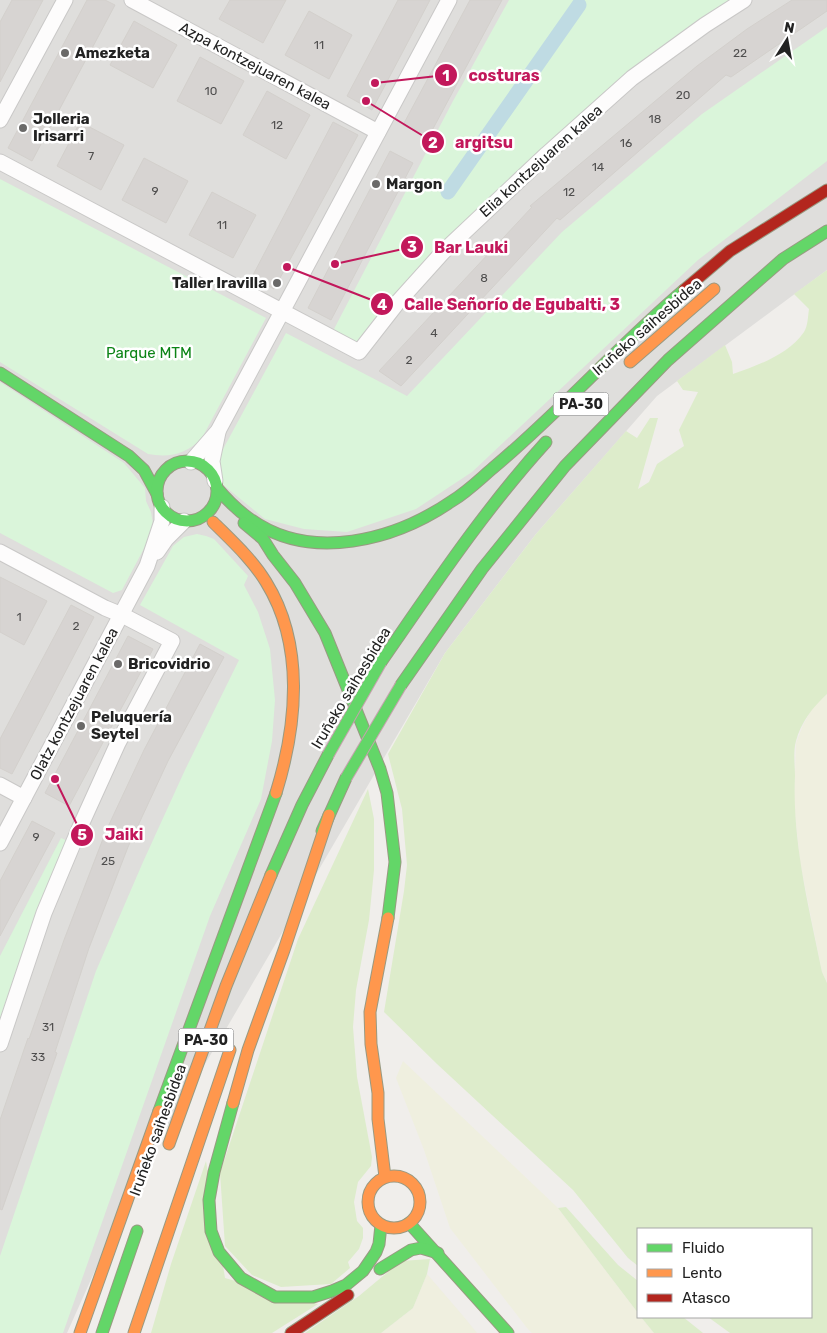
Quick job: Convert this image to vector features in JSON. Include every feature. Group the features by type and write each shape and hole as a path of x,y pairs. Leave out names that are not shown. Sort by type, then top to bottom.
{"main road":[{"path":"774,237 827,191"},
{"path":"216,490 251,520 272,531 296,539 330,543 362,540 395,531 427,516 453,501 517,448 653,316 730,252 827,191"},
{"name":"PA-30","path":"283,915 346,778 400,685 482,570 565,466 668,360 783,259 827,231"},
{"name":"Iruñeko saihesbidea","path":"624,367 722,282"},
{"path":"0,373 129,456 144,470 159,501 171,517 184,521 208,520 236,531 273,556"},
{"name":"Iruñeko saihesbidea","path":"165,1154 231,971 311,784 382,662 468,535 523,467 554,433"},
{"path":"129,456 167,469"},
{"path":"159,501 159,480 167,469 178,463 191,462 201,465 210,472 216,490 263,539 273,556 295,583 324,633 362,725 387,793 395,862 391,903 370,1012 371,1044 378,1092 393,1147"},
{"path":"208,520 216,490"},
{"path":"80,1333 198,1003 274,805 284,764 294,704 291,648 284,621 254,564 208,520"},
{"path":"252,861 311,784"},
{"path":"329,815 248,1050 223,1136 209,1200 211,1231 219,1252 241,1278 275,1297 313,1297 346,1285 363,1272 376,1252 381,1225"},
{"name":"PA-30","path":"134,1333 236,1035"},
{"path":"378,1092 378,1119 385,1177"},
{"path":"402,1229 421,1215 420,1200 418,1191 398,1172 378,1181 371,1190 368,1202 370,1214 381,1225 402,1229 438,1253 508,1333"},
{"name":"Iruñeko saihesbidea","path":"102,1333 142,1218"},
{"path":"433,1233 470,1289"},
{"path":"291,1333 350,1294 380,1269 411,1250 421,1248 438,1253"},
{"path":"380,1269 388,1252"}],"street":[{"path":"0,120 65,0"},
{"name":"Azpa kontzejuaren kalea","path":"132,0 378,132"},
{"path":"191,462 218,430 449,0"},
{"name":"Elia kontzejuaren kalea","path":"0,162 359,352 398,302 443,252 547,154 632,78 705,25 744,0"},
{"path":"216,490 212,460 218,430"},
{"name":"Olatz kontzejuaren kalea","path":"0,843 147,566 162,521 159,501"},
{"name":"Olatz kontzejuaren kalea","path":"147,566 166,539 184,521"},
{"path":"0,552 172,641 118,742 80,827 44,913 0,1044"},
{"path":"0,785 24,798"}],"shaded area":[{"path":"0,0 827,0 827,270 657,396 536,534 445,653 226,1029 136,1179 67,1333 0,1333"}],"green space":[{"path":"509,0 734,0 662,48 567,126 482,205 358,342 351,341 333,331 453,101"},
{"path":"827,27 827,161 698,260 472,472 416,509 347,532 304,529 265,519 222,484 215,464 286,333 407,396 562,232 702,114"},
{"name":"Parque MTM","path":"0,179 266,318 202,438 190,448 171,455 148,454 0,362"},
{"path":"827,270 827,694 804,721 798,734 794,754 796,825 799,850 822,972 827,983 827,1333 730,1333 709,1318 812,1318 812,1228 637,1228 637,1265 628,1258 573,1190 437,1064 384,1012 407,865 402,809 388,754 445,653 536,534 626,431 637,438 650,418 658,418 638,489 649,482 657,464 684,446 679,430 698,392 683,390 677,381 725,345 732,362 733,374 772,358 790,347 805,330 809,309 794,294"},
{"path":"0,382 124,463 145,488 146,501 151,512 153,524 149,539 122,590 113,593 0,533"},
{"path":"197,534 214,539 248,576 244,585 258,612 270,649 275,700 272,741 261,799 210,916 63,1333 0,1333 0,1256 96,971 185,770 239,660 140,605 173,546 184,537"},
{"path":"827,694 827,983 822,972 800,862 794,804 796,743 813,707"},
{"path":"368,789 374,819 374,870 369,920 356,990 353,1027 357,1077 372,1157 371,1166 358,1182 354,1202 357,1221 363,1228 363,1238 359,1249 348,1262 350,1268 331,1284 281,1287 252,1275 225,1246 220,1173 298,939"},
{"path":"61,838 68,841 0,1024 0,956"},
{"path":"403,1061 558,1208 637,1312 637,1318 642,1318 654,1333 532,1333 450,1228 424,1150 396,1078"},
{"path":"206,1161 225,1278 318,1304 272,1333 151,1333 171,1264"},
{"path":"566,1207 618,1265 637,1280 637,1312 558,1208"},
{"path":"430,1259 427,1274 413,1308 381,1333 305,1333 359,1296 401,1261"},
{"path":"427,1274 477,1333 381,1333 413,1308"},
{"path":"642,1318 684,1318 703,1333 654,1333"}],"building":[{"path":"12,0 43,0 0,82 0,22"},
{"path":"87,0 105,0 115,5 32,161 8,148"},
{"path":"230,0 286,0 263,43 219,19"},
{"path":"398,0 430,0 372,110 347,96"},
{"path":"470,0 502,0 428,138 403,125"},
{"path":"792,0 827,0 827,11 731,77 726,75 560,220 557,218 401,386 379,371 532,207 530,206 697,66 747,29"},
{"path":"309,11 352,35 329,79 285,55"},
{"path":"134,21 177,45 153,88 110,65"},
{"path":"200,57 244,81 221,124 177,101"},
{"path":"267,91 310,115 286,159 243,135"},
{"path":"80,122 124,145 101,190 57,166"},
{"path":"333,122 358,135 274,289 252,277"},
{"path":"390,151 413,163 331,320 308,308"},
{"path":"144,158 188,181 166,223 122,200"},
{"path":"212,192 256,215 233,258 189,235"},
{"path":"0,577 47,601 24,645 0,632"},
{"path":"71,605 94,617 12,774 0,768 0,739"},
{"path":"128,636 153,649 69,806 45,793"},
{"path":"200,644 224,657 168,761 128,847 89,948 55,1052 57,1053 2,1210 0,1209 0,1120 28,1038 106,831 144,750"},
{"path":"32,821 55,833 0,936 0,881"}],"waterway":[{"path":"448,192 579,5"}],"traffic: fast":[{"path":"401,685 482,569 565,466 668,360 783,259 827,231"},
{"path":"217,488 232,505 250,519 274,532 299,540 326,543 352,541 379,535 405,526 429,515 458,497 518,447 684,290"},
{"path":"0,373 129,456 144,470 157,494"},
{"path":"381,662 480,522 546,442"},
{"path":"187,461 204,466 212,474 217,491 212,508 204,516 187,521 170,516 162,508 157,491 162,474 170,466 187,461"},
{"path":"244,523 263,539 295,583 325,633 380,769 387,793 395,862 388,918"},
{"path":"328,755 381,662"},
{"path":"346,778 401,685"},
{"path":"271,875 302,805 328,755"},
{"path":"322,831 346,778"},
{"path":"159,1111 276,793"},
{"path":"233,1103 214,1172 209,1200 211,1231 219,1252 241,1278 275,1297 313,1297 332,1291 346,1285 363,1271 376,1252 381,1225"},
{"path":"409,1223 508,1333"},
{"path":"102,1333 137,1231"},
{"path":"380,1269 411,1250 421,1248 438,1253"}],"traffic: slow":[{"path":"630,362 714,289"},
{"path":"213,522 241,550 266,582 278,606 287,632 294,686 289,740 276,793"},
{"path":"233,1103 248,1050 329,815"},
{"path":"169,1144 226,986 271,875"},
{"path":"385,1177 378,1119 378,1093 371,1044 370,1012 388,918"},
{"path":"134,1333 230,1050"},
{"path":"80,1333 159,1111"},
{"path":"394,1176 408,1180 416,1188 420,1202 416,1216 408,1224 394,1228 380,1224 372,1216 368,1202 372,1188 380,1180 394,1176"}],"traffic: jam":[{"path":"684,290 730,251 827,190"},
{"path":"291,1333 348,1295"}],"place":[{"name":"Amezketa","path":"65,53"},
{"name":"costuras","path":"375,83"},
{"name":"argitsu","path":"366,101"},
{"name":"Jolleria Irisarri","path":"23,128"},
{"name":"Margon","path":"376,184"},
{"name":"Bar Lauki","path":"335,264"},
{"name":"Calle Señorío de Egubalti, 3","path":"287,267"},
{"name":"Taller Iravilla","path":"277,283"},
{"name":"Bricovidrio","path":"118,664"},
{"name":"Peluquería Seytel","path":"81,726"},
{"name":"Jaiki","path":"55,779"}]}
